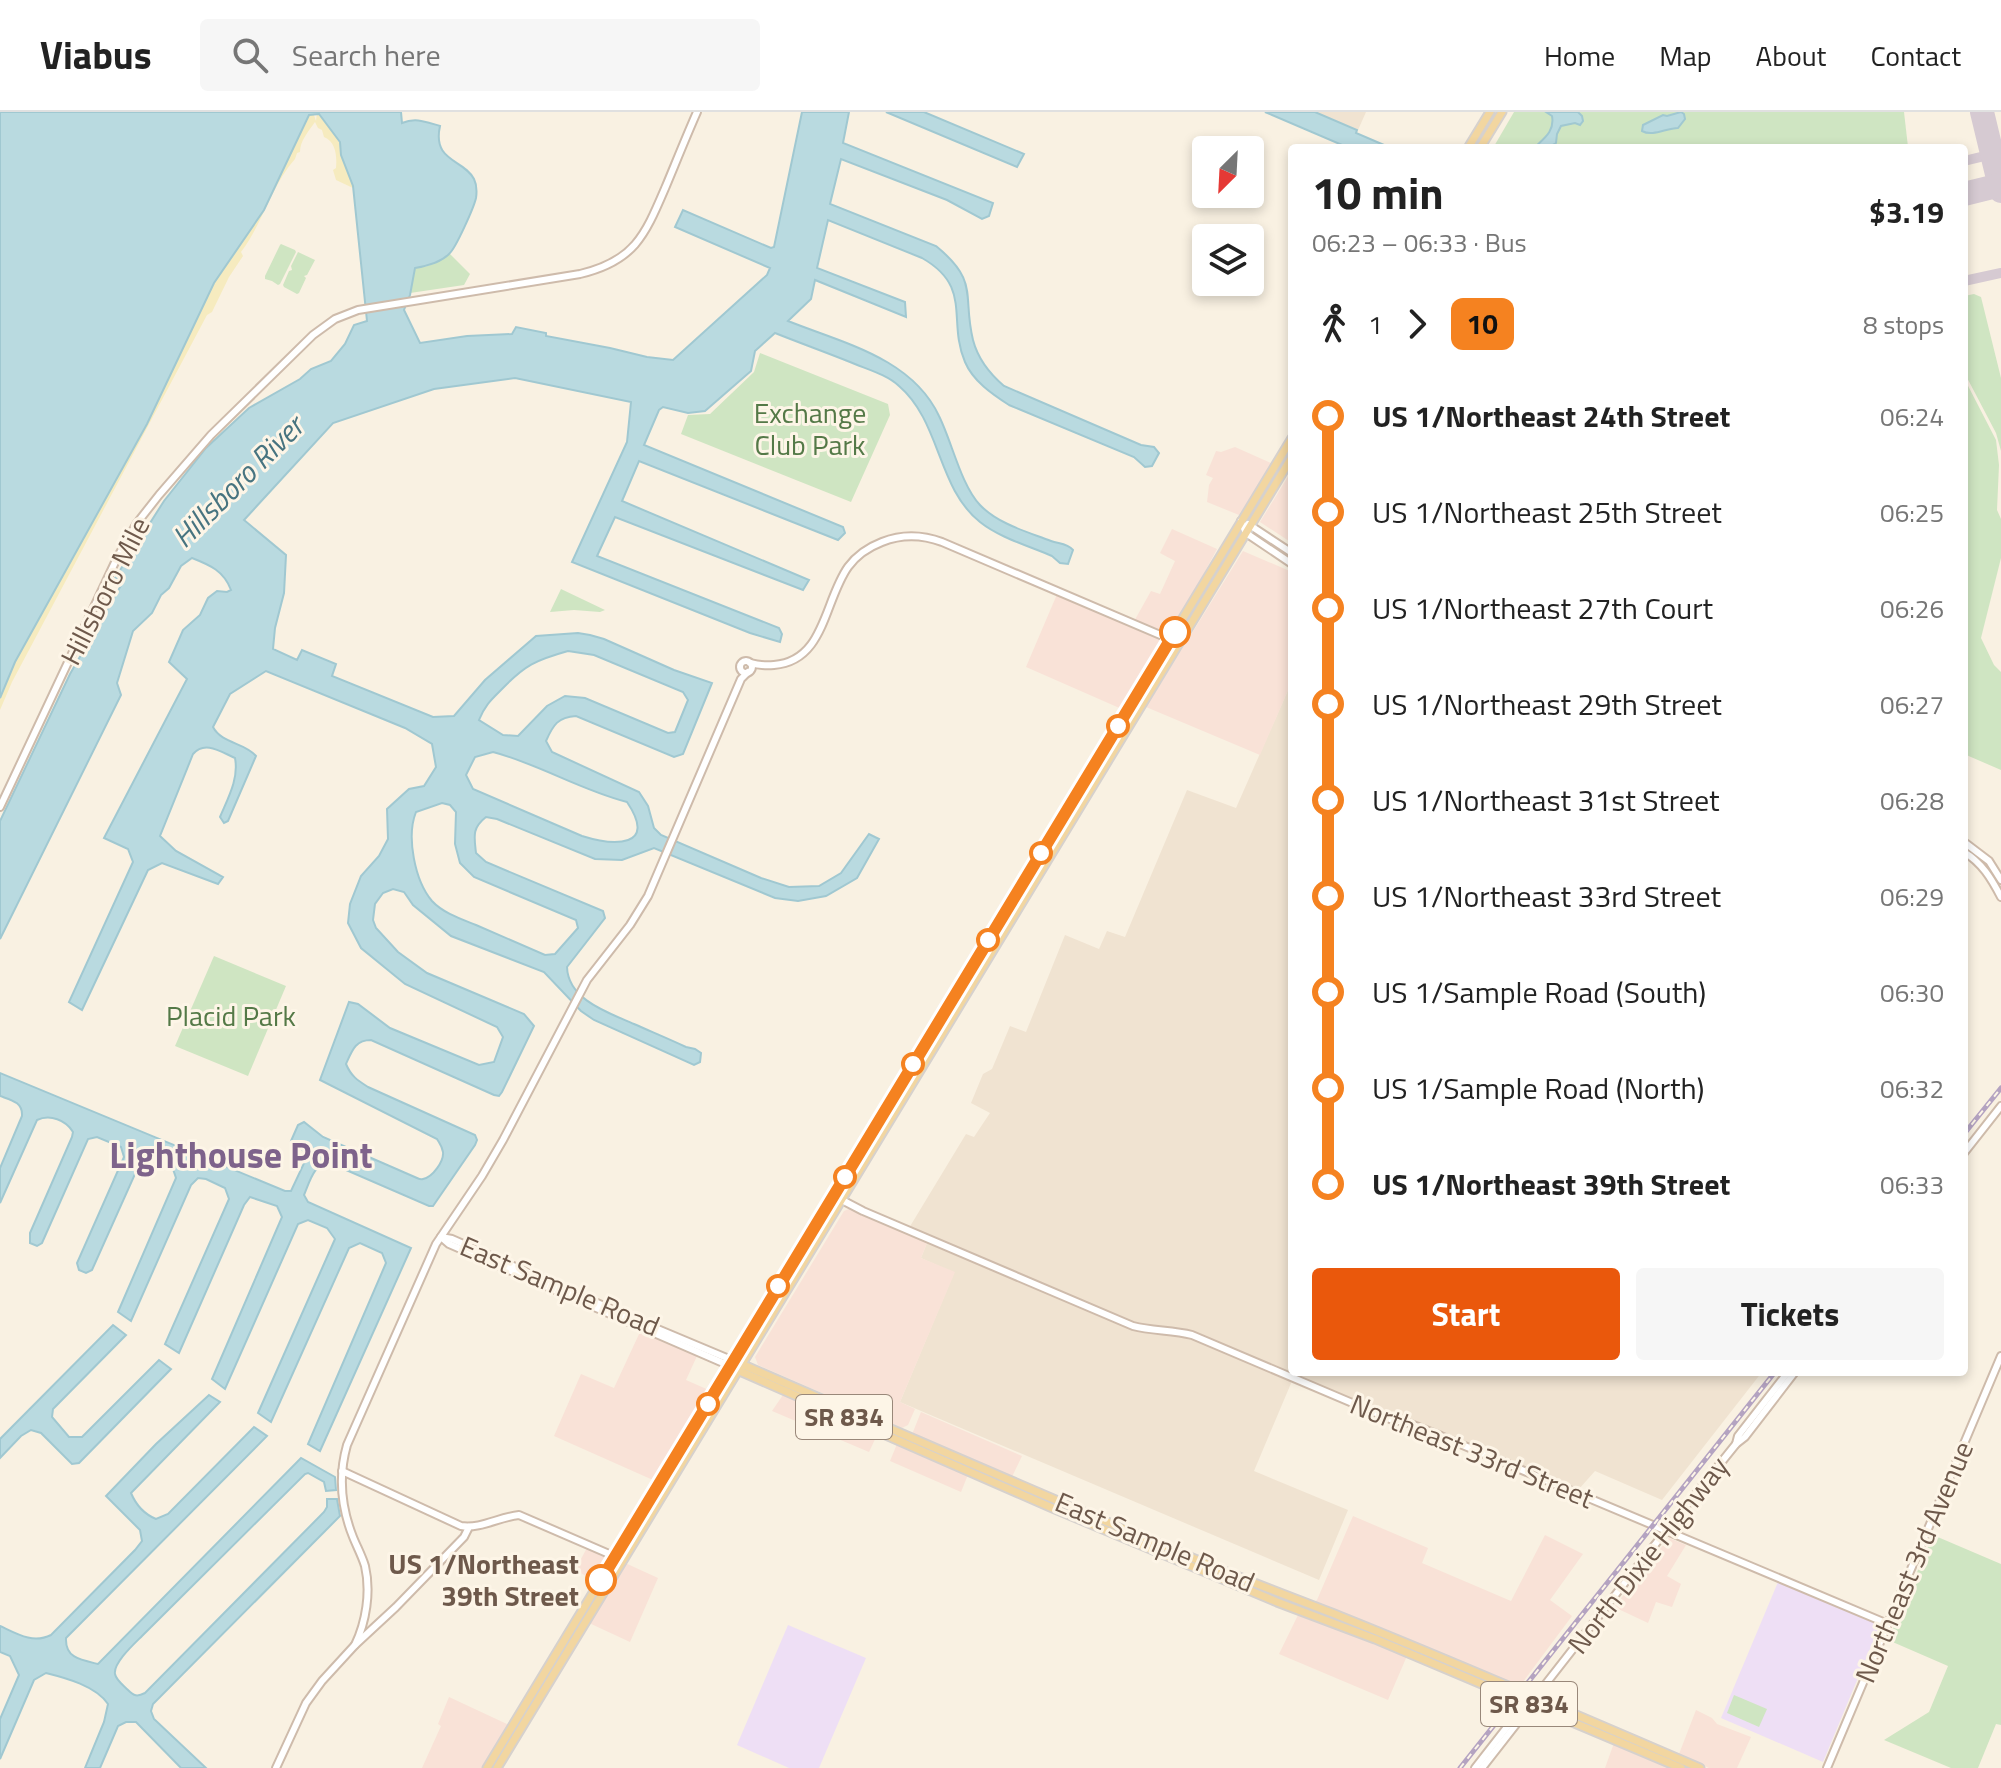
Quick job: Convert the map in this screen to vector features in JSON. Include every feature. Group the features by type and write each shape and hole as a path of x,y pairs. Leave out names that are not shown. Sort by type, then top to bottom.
{"main road":[{"path":"1470,144 1490,112"},
{"path":"1482,144 1502,112"},
{"path":"491,1766 536,1703 546,1671 688,1454 791,1285 837,1197 1028,873 1125,732 1241,521 1288,445"},
{"path":"491,1766 619,1558 678,1453 792,1264 922,1067 1057,844 1063,816 1136,695 1246,533 1288,464"},
{"path":"1136,695 1137,712"},
{"path":"1125,732 1126,712"},
{"path":"1028,873 1028,891"},
{"path":"933,1048 936,1026"},
{"path":"922,1067 924,1046"},
{"path":"791,1285 789,1274 792,1264"},
{"name":"East Sample Road","path":"732,1363 1030,1499 1311,1615 1700,1768"},
{"name":"East Sample Road","path":"740,1368 1435,1656 1681,1768"},
{"path":"686,1440 688,1454"},
{"path":"677,1471 678,1453"},
{"path":"1311,1615 1321,1610"},
{"path":"1422,1659 1435,1656"},
{"path":"1671,1764 1676,1762 1700,1768"}],"street":[{"name":"Hillsboro Mile","path":"0,807 117,558 147,509 211,435 313,335 335,319 358,310 580,274 605,267 622,257 635,246 649,226 697,112"},
{"path":"1241,521 1288,550"},
{"path":"1241,521 1246,533 1288,561"},
{"path":"355,1645 364,1619 367,1575 345,1513 342,1471 347,1445 441,1237 503,1140 580,993 648,896 747,669 791,662 802,655 812,644 847,568 863,552 897,537 935,539 1175,641"},
{"path":"1968,845 1989,861 2001,880"},
{"path":"1968,855 1983,866 2001,897"},
{"path":"1968,1148 2001,1106"},
{"name":"Northeast 33rd Street","path":"837,1197 1133,1326 1192,1335 1288,1376"},
{"name":"East Sample Road","path":"441,1237 452,1239 474,1252 732,1363"},
{"name":"Northeast 3rd Avenue","path":"1827,1768 2001,1356"},
{"name":"Northeast 33rd Street","path":"1289,1376 1390,1419 1441,1436 1888,1624"},
{"name":"North Dixie Highway","path":"1736,1444 1738,1436 1785,1376"},
{"name":"North Dixie Highway","path":"1482,1768 1532,1700 1792,1376"},
{"path":"342,1471 453,1523 469,1527 519,1515 619,1558"},
{"path":"276,1768 313,1692 355,1645 464,1537 469,1527"},
{"path":"364,1619 380,1621"},
{"name":"North Dixie Highway","path":"1475,1768 1516,1714 1532,1700"}],"shaded area":[{"path":"1315,112 1366,112 1358,130"},
{"path":"1235,447 1273,464 1239,515 1207,502 1213,478 1206,475 1216,451"},
{"path":"1288,476 1288,540 1260,522"},
{"path":"1172,529 1217,549 1124,710 1026,667 1058,592 1132,625 1151,591 1160,594 1175,561 1160,553"},
{"path":"1243,551 1288,570 1288,690 1260,755 1146,707"},
{"path":"1288,690 1288,1376 1759,1376 1662,1500 1595,1471 1579,1489 1413,1420 1392,1416 1385,1420 1292,1381 1254,1471 1348,1510 1319,1580 900,1402 954,1273 921,1258 927,1243 906,1233 966,1134 974,1137 990,1113 971,1103 983,1074 992,1069 1010,1026 1026,1032 1065,935 1099,949 1107,931 1125,937 1187,790 1236,808"},
{"path":"849,1209 927,1243 921,1258 955,1272 900,1402 915,1409 908,1425 902,1428 758,1365 755,1357 844,1211"},
{"path":"640,1332 697,1356 686,1380 711,1391 653,1480 554,1436 581,1374 614,1388"},
{"path":"783,1395 877,1435 869,1452 772,1411"},
{"path":"921,1412 1022,1456 1011,1479 973,1462 961,1492 890,1461 897,1444 907,1447"},
{"path":"1353,1516 1428,1548 1422,1563 1511,1601 1545,1535 1583,1554 1550,1600 1572,1616 1520,1686 1413,1642 1388,1700 1279,1654 1299,1613 1317,1600"},
{"path":"1669,1538 1686,1545 1667,1576 1681,1584 1672,1607 1656,1602 1648,1623 1614,1607"},
{"path":"588,1546 658,1578 630,1642 589,1623 610,1589 575,1570"},
{"path":"1778,1582 1880,1625 1823,1762 1721,1718"},
{"path":"788,1625 866,1658 819,1768 789,1768 737,1745"},
{"path":"449,1697 509,1725 483,1768 422,1768 441,1726 438,1724"},
{"path":"1696,1710 1717,1724 1751,1737 1737,1768 1709,1768 1679,1754"},
{"path":"1614,1743 1672,1768 1605,1768"}],"green space":[{"path":"1514,112 1904,112 1908,144 1495,144"},
{"path":"281,244 296,252 278,285 265,279 265,276"},
{"path":"298,252 315,260 297,294 283,285"},
{"path":"450,254 470,274 464,285 410,293 415,268 428,266"},
{"path":"1968,295 1981,297 2001,378 2001,451 1996,433 1968,380"},
{"name":"Exchange Club Park","path":"760,353 888,404 890,415 851,502 681,434 688,415 710,414 754,372"},
{"path":"1968,386 1996,440 1999,465 1997,510 2001,519 2001,558 1981,638 1994,665 2001,672 2001,770 1968,756"},
{"path":"561,589 605,610 550,612"},
{"name":"Placid Park","path":"214,956 286,986 248,1076 175,1046"},
{"path":"1933,1535 2001,1564 2001,1725 1996,1724 1978,1768 1951,1768 1884,1740 1929,1712 1948,1666 1888,1640"},
{"path":"1734,1695 1767,1709 1759,1727 1727,1713"}],"sand":[{"path":"292,112 313,112 316,121 317,112 345,112 353,188 336,180 333,170 336,168 335,150 315,122 241,252 243,256 212,312 207,315 0,710 0,640"}],"water":[{"name":"Hillsboro River","path":"0,112 401,112 402,123 416,120 440,126 441,147 469,172 476,184 476,195 475,203 449,254 437,262 415,268 404,310 420,343 512,334 516,327 546,333 546,336 673,360 767,275 770,268 675,227 683,210 774,247 802,112 849,112 843,143 993,203 989,216 982,219 947,200 841,159 830,204 936,246 950,259 959,270 967,290 970,325 978,354 1004,386 1141,445 1154,447 1159,453 1152,466 1145,467 1134,457 1009,405 996,396 968,369 960,347 953,293 938,269 922,258 828,220 817,268 905,302 906,317 815,280 811,299 788,321 853,345 894,366 912,380 927,396 939,416 962,475 980,505 1023,531 1071,548 1068,564 996,533 966,508 955,491 923,418 913,401 894,382 775,333 755,351 751,371 705,411 688,413 663,407 659,410 644,445 843,527 845,533 838,540 639,461 622,501 809,580 803,590 615,517 597,556 779,628 782,634 780,642 572,562 627,442 631,402 515,378 434,389 333,423 244,520 286,555 284,593 273,649 297,660 302,650 336,664 332,676 433,717 454,716 485,680 536,636 578,633 604,639 712,683 683,754 674,757 576,716 557,723 546,741 552,752 639,792 648,806 654,828 661,835 789,887 819,886 841,873 869,834 879,839 857,878 826,896 798,901 775,898 654,848 622,860 595,859 497,819 486,817 478,825 476,853 486,862 603,911 605,918 567,967 574,988 582,997 602,1010 695,1049 701,1053 700,1062 694,1065 594,1020 581,1011 544,972 451,936 413,905 404,892 393,889 383,893 375,904 373,920 376,928 398,952 427,973 524,1014 534,1026 499,1096 371,1040 358,1044 350,1055 346,1064 348,1068 368,1087 475,1135 477,1140 433,1206 330,1163 316,1169 304,1195 308,1202 411,1248 320,1451 308,1444 386,1263 382,1253 360,1243 349,1248 271,1422 258,1413 335,1239 327,1228 308,1220 298,1224 225,1389 212,1379 282,1217 277,1206 250,1197 244,1205 179,1353 165,1344 229,1199 225,1188 198,1178 191,1185 131,1321 118,1312 176,1178 172,1166 153,1158 146,1158 139,1165 92,1270 86,1273 79,1270 77,1263 124,1157 121,1147 97,1137 88,1139 42,1243 37,1246 30,1243 30,1233 73,1132 57,1119 37,1120 0,1203 0,1168 22,1111 12,1100 0,1096 0,1073 291,1191 307,1157 291,1141 298,1125 304,1122 323,1137 420,1179 427,1178 442,1160 443,1150 437,1139 320,1080 349,1002 358,1004 390,1028 479,1065 494,1062 503,1037 497,1027 405,984 361,948 348,923 350,904 361,876 379,856 388,839 387,809 409,789 424,786 436,767 432,744 405,728 266,671 230,694 213,727 222,737 256,756 228,821 224,823 220,817 234,781 235,758 213,748 203,748 193,754 160,836 176,851 223,877 218,884 162,863 148,870 82,1010 69,1002 133,862 128,849 104,838 187,679 169,662 183,630 200,615 208,598 217,591 231,590 216,570 192,558 181,566 152,613 133,631 117,683 121,695 0,939 0,821 70,674 123,582 115,578 164,501 206,448 249,408 300,379 311,369 331,361 345,344 354,325 367,321 353,186 341,155 340,142 319,114 309,115 264,210 214,283 147,424 15,662 0,698","holes":["568,651 594,655 683,692 688,700 675,732 668,733 585,698 565,696 547,706 518,736 503,735 479,720 489,703 518,674 539,661","493,752 627,802 638,828 635,836 618,842 582,836 473,789 466,775 475,757","442,803 450,805 456,812 455,844 460,863 474,877 576,920 578,928 555,954 545,955 441,909 426,892 417,871 412,846 416,812"]},
{"path":"886,112 924,112 1024,154 1017,167"},
{"path":"1265,112 1315,112 1382,144 1340,144"},
{"path":"1546,112 1578,112 1583,121 1580,125 1561,126 1554,144 1538,144 1548,135 1552,116"},
{"path":"1681,112 1685,119 1678,128 1651,133 1642,131 1643,125 1663,115"},
{"path":"113,1325 126,1335 53,1409 52,1417 69,1437 82,1437 159,1360 171,1369 79,1463 72,1464 41,1433 31,1430 0,1458 0,1439"},
{"path":"209,1395 220,1402 131,1493 148,1515 156,1519 168,1514 254,1427 267,1436 66,1638 71,1654 98,1664 301,1458 335,1477 336,1490 326,1491 324,1482 305,1474 134,1644 117,1665 115,1674 120,1682 134,1695 145,1693 324,1512 327,1499 337,1499 340,1516 153,1704 151,1711 154,1719 206,1768 181,1768 136,1722 126,1722 118,1726 100,1768 85,1768 108,1704 88,1688 46,1673 34,1680 0,1759 0,1719 19,1675 10,1656 0,1652 0,1626 31,1638 51,1635 135,1550 142,1541 140,1530 106,1496"}],"taxiway":[{"path":"1968,160 2001,152"},
{"path":"1968,280 2001,273"}],"runway":[{"path":"1982,112 2001,191"},
{"path":"1968,193 2001,185"}],"railway":[{"path":"1968,1129 2001,1088"},
{"path":"1460,1768 1772,1376"}],"bus line":[{"name":"10","path":"601,1580 1175,632"}],"place":[{"name":"US 1/Northeast 39th Street","path":"601,1580"}],"district":[{"name":"Lighthouse Point","path":"241,1155"}]}
